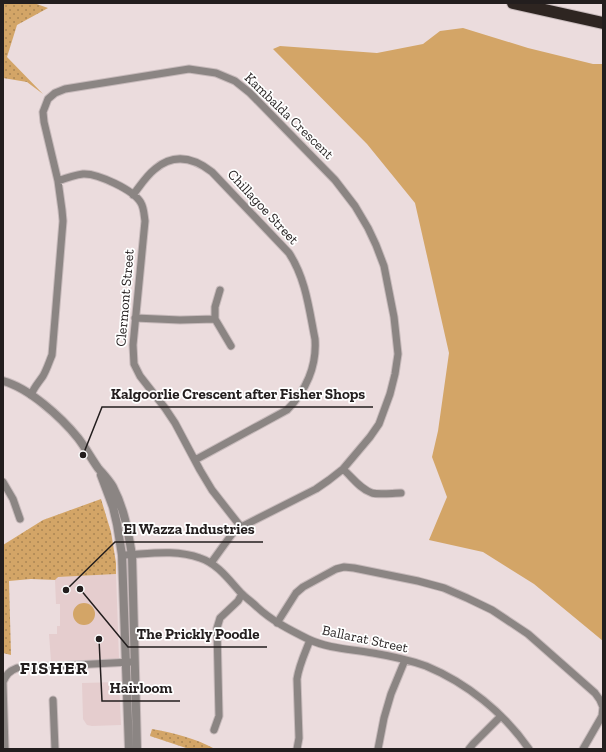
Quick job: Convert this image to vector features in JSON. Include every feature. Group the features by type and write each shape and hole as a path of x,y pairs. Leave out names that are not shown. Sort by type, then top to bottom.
{"highway":[{"path":"513,3 603,23"},
{"path":"548,3 603,15"}],"street":[{"name":"Kambalda Crescent","path":"31,394 47,368 52,355 63,221 58,181 44,122 43,112 48,99 55,93 65,89 189,69 216,73 235,81 250,93 335,180 355,206 368,228 384,266 394,317 398,354 390,394 379,424 343,469 316,489 241,527 232,534 211,563"},
{"name":"Chillagoe Street","path":"133,195 150,174 164,163 180,158 192,160 203,165 212,172 289,253 296,262 304,283 316,348 312,371 302,392 287,410 195,460"},
{"name":"Clermont Street","path":"58,181 83,174 92,175 100,177 138,198 143,208 144,221 133,345 134,364 140,376 175,423 212,490 241,527"},
{"path":"220,290 215,307 215,319 231,346"},
{"path":"135,318 180,320 215,319"},
{"path":"3,382 31,394 66,423 112,487 122,509 132,555 137,749"},
{"path":"99,468 114,512 122,555 129,749"},
{"path":"343,469 365,489 373,493 401,493"},
{"path":"3,482 13,499 20,520"},
{"name":"Ballarat Street","path":"122,555 164,553 187,554 201,558 211,563 228,578 242,594 277,623 310,640 348,650 372,653 426,666 463,686 484,699 512,728 529,749"},
{"path":"277,623 299,590 336,569 344,567 418,580 444,588 492,610 528,634 595,693 603,707 602,716 583,749"},
{"path":"214,730 219,716 217,628 220,618 238,601 242,594"},
{"path":"297,749 299,738 298,670 310,640"},
{"path":"378,749 384,718 391,694 405,660"},
{"path":"5,749 3,682 9,671 17,668 135,662"},
{"path":"54,700 56,749"},
{"path":"469,749 472,744 501,716"}],"shaded area":[{"path":"3,3 34,3 48,8 17,25 7,57 43,94 27,82 3,78"},
{"path":"463,28 528,48 593,64 603,64 603,641 534,584 483,552 429,540 447,497 432,457 438,431 449,353 415,203 367,144 273,49 280,46 377,53 423,44 440,31"},
{"path":"101,499 111,532 116,563 116,574 58,577 55,580 31,579 9,581 11,655 3,653 3,545 43,520"},
{"path":"116,574 119,659 51,661 49,634 57,634 57,626 60,626 60,604 56,604 55,580 58,577"},
{"path":"84,603 88,604 94,610 94,618 88,624 84,625 80,624 74,618 73,614 74,610 80,604"},
{"path":"119,682 121,725 87,725 83,719 82,683"},
{"path":"152,729 184,736 215,749 189,749 150,736"}],"place":[{"name":"Kalgoorlie Crescent after Fisher Shops","path":"83,455"},
{"name":"The Prickly Poodle","path":"80,589"},
{"name":"El Wazza Industries","path":"66,590"},
{"name":"Hairloom","path":"99,639"}],"district":[{"name":"FISHER","path":"54,668"}]}
